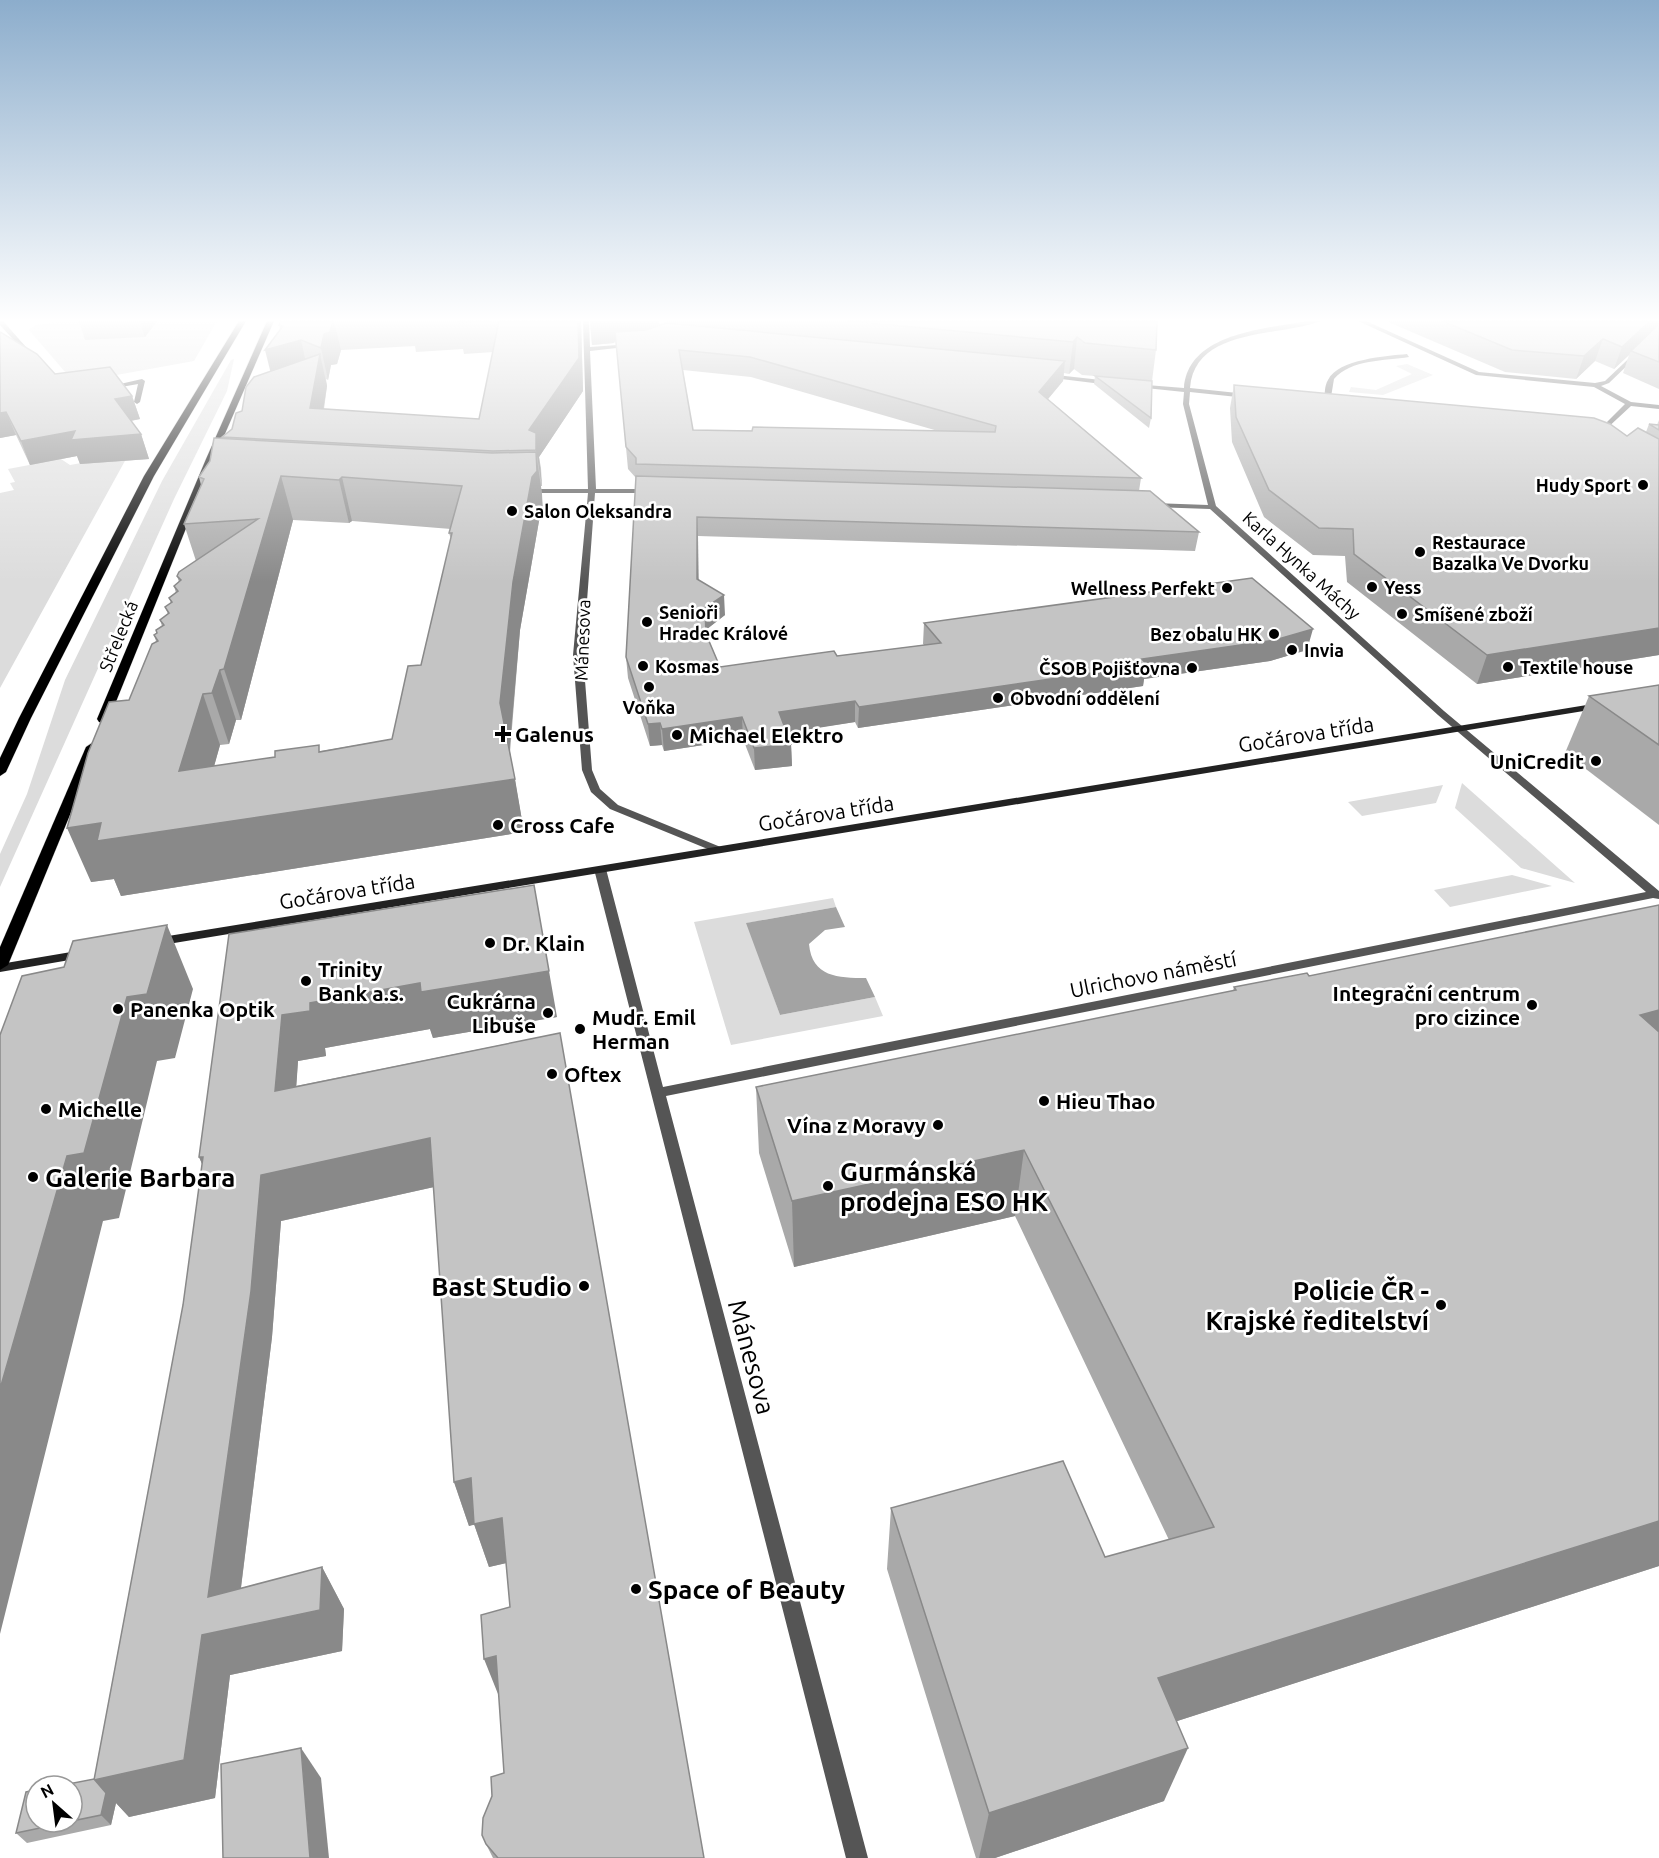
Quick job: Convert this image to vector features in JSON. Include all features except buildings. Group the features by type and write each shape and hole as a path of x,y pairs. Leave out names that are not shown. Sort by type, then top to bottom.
{"main road":[{"name":"Střelecká","path":"0,772 25,718 149,476 190,408"},
{"name":"Střelecká","path":"0,967 233,408"}],"street":[{"name":"Mánesova","path":"589,408 592,489 578,655 587,770 595,790 614,807 719,850"},
{"name":"Karla Hynka Máchy","path":"1187,408 1212,507 1459,729 1657,896"},
{"path":"1602,430 1625,408"},
{"path":"1590,429 1602,430 1611,436"},
{"path":"521,491 592,489 662,491"},
{"path":"1149,505 1212,507"},
{"name":"Gočárova třída","path":"143,944 1605,705"},
{"name":"Mánesova","path":"600,869 857,1858"},
{"name":"Ulrichovo náměstí","path":"658,1093 1657,896"},
{"path":"0,967 96,952"}],"shaded area":[{"path":"204,408 219,408 174,499 0,887 0,854 27,794 65,680 162,481"},
{"path":"115,457 126,459 0,688 0,493 14,490 10,483 15,482 8,469 61,459 70,465"},
{"path":"1462,783 1575,883 1521,868 1455,808"},
{"path":"1443,785 1436,803 1362,816 1348,802"},
{"path":"1512,875 1552,886 1450,907 1434,890"},
{"path":"833,898 836,907 747,923 780,1015 875,997 883,1016 731,1045 694,922"},
{"path":"836,907 845,927 825,930 809,944 811,955 815,963 828,973 836,976 866,978 875,997 780,1015 746,923"}],"place":[{"name":"Hudy Sport","path":"1643,485"},
{"name":"Salon Oleksandra","path":"512,511"},
{"name":"Restaurace Bazalka Ve Dvorku","path":"1420,552"},
{"name":"Yess","path":"1372,587"},
{"name":"Wellness Perfekt","path":"1227,588"},
{"name":"Smíšené zboží","path":"1402,614"},
{"name":"Senioři Hradec Králové","path":"647,622"},
{"name":"Bez obalu HK","path":"1274,634"},
{"name":"Invia","path":"1292,650"},
{"name":"Kosmas","path":"643,666"},
{"name":"Textile house","path":"1508,667"},
{"name":"ČSOB Pojišťovna","path":"1192,668"},
{"name":"Voňka","path":"649,687"},
{"name":"Obvodní oddělení","path":"998,698"},
{"name":"Galenus","path":"503,734"},
{"name":"Michael Elektro","path":"677,735"},
{"name":"UniCredit","path":"1596,761"},
{"name":"Cross Cafe","path":"498,825"},
{"name":"Dr. Klain","path":"490,943"},
{"name":"Trinity Bank a.s.","path":"306,981"},
{"name":"Integrační centrum pro cizince","path":"1532,1005"},
{"name":"Panenka Optik","path":"118,1009"},
{"name":"Cukrárna Libuše","path":"548,1013"},
{"name":"Mudr. Emil Herman","path":"580,1029"},
{"name":"Oftex","path":"552,1074"},
{"name":"Hieu Thao","path":"1044,1101"},
{"name":"Michelle","path":"46,1109"},
{"name":"Vína z Moravy","path":"938,1125"},
{"name":"Galerie Barbara","path":"33,1177"},
{"name":"Gurmánská prodejna ESO HK","path":"828,1186"},
{"name":"Bast Studio","path":"584,1286"},
{"name":"Policie ČR - Krajské ředitelství","path":"1441,1305"},
{"name":"Space of Beauty","path":"636,1589"}]}
